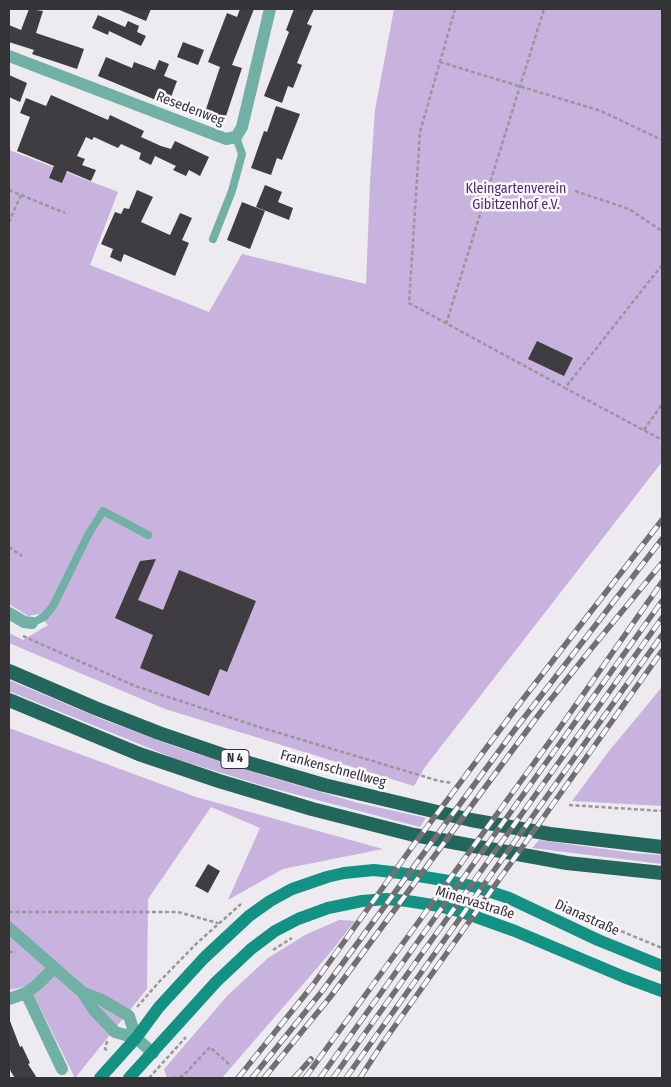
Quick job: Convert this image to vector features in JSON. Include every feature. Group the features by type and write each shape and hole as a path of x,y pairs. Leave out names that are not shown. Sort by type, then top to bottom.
{"highway":[{"name":"Frankenschnellweg","path":"9,671 159,733 235,759 324,785 471,820 550,834 662,847"},
{"name":"N 4","path":"9,700 155,759 227,784 312,809 414,835 476,847 567,863 662,873"}],"main road":[{"name":"Minervastraße","path":"100,1078 136,1038 160,1007 224,939 259,908 301,885 344,873 374,870 449,881 500,895"},
{"name":"Dianastraße","path":"500,895 598,940 662,966"},
{"name":"Minervastraße","path":"129,1078 216,982 251,949 298,919 343,904 386,899 440,906 493,922 662,991"}],"street":[{"name":"Resedenweg","path":"9,56 226,139 236,137 242,126 270,9"},
{"path":"9,613 24,622 32,623"},
{"path":"9,928 82,992 94,1010 115,1032 136,1038 153,1053"},
{"path":"9,999 26,993 54,968"},
{"path":"82,992 102,1000 130,1016 136,1038"},
{"path":"26,993 62,1069"}],"lane":[{"path":"213,239 232,191 242,154 236,137"},
{"path":"32,623 44,617 53,606 88,535 103,511 148,535"}],"path":[{"path":"455,9 420,132 409,303 662,440"},
{"path":"446,324 544,9"},
{"path":"440,62 601,111 662,140"},
{"path":"9,190 65,213"},
{"path":"575,190 629,209 662,231"},
{"path":"9,222 21,195"},
{"path":"565,388 662,265"},
{"path":"644,430 662,404"},
{"path":"9,547 22,556"},
{"path":"18,633 134,686 256,726 439,781 452,783"},
{"path":"569,805 662,811"},
{"path":"9,912 178,912 218,923"},
{"path":"266,955 296,935"},
{"path":"148,1078 187,1035"},
{"path":"173,1078 183,1076 210,1047 231,1066"}],"green space":[{"name":"Kleingartenverein Gibitzenhof e.V.","path":"394,9 662,9 662,439 660,443 662,444 662,462 425,767 414,786 165,709 9,643 9,633 23,640 48,625 38,614 28,616 9,604 9,150 118,192 90,265 209,312 242,254 366,284 375,110"},
{"path":"9,680 104,720 179,748 358,803 426,818 420,827 264,786 176,759 9,691"},
{"path":"662,687 662,806 572,801 609,751"},
{"path":"9,728 196,797 383,849 283,869 228,900 260,828 211,807 148,899 147,989 75,1078 29,986 9,990"},
{"path":"539,840 633,853 662,855 662,864 532,848"},
{"path":"339,920 355,921 330,953 222,1078 167,1078 164,1069 228,995 268,958 305,935"}],"building":[{"path":"29,9 43,11 36,33 84,49 77,69 32,54 34,50 9,42 9,25 21,30"},
{"path":"117,9 151,9 146,21"},
{"path":"240,9 254,9 232,65 242,68 225,119 205,112 220,67 208,62 227,13 237,17"},
{"path":"294,9 314,9 307,24 312,26 297,63 302,65 293,88 288,86 282,103 264,96 289,32 286,30"},
{"path":"98,15 125,27 128,21 139,26 137,32 146,36 141,46 109,31 108,35 92,28"},
{"path":"183,42 204,50 198,65 177,57"},
{"path":"106,57 132,68 134,62 155,70 159,60 169,64 164,76 177,81 168,105 98,76"},
{"path":"9,75 27,83 20,102 9,97"},
{"path":"51,95 108,120 110,115 144,131 141,137 161,146 171,149 175,141 209,157 200,176 189,170 186,176 173,170 176,166 155,156 151,165 139,159 141,153 121,144 118,148 94,137 92,140 86,137 77,156 85,159 82,165 96,170 91,181 67,171 62,183 49,178 54,166 17,151 30,117 20,113 26,98 46,106"},
{"path":"276,106 300,114 282,160 277,158 271,175 251,168 264,131 267,132"},
{"path":"265,185 282,192 278,202 293,208 289,220 256,207"},
{"path":"137,190 153,197 141,222 170,235 180,213 192,218 182,240 189,243 175,276 124,254 121,262 110,257 113,249 101,244 115,212 121,214 124,208 129,209"},
{"path":"242,202 265,211 250,249 227,240"},
{"path":"537,341 573,358 564,376 528,359"},
{"path":"156,559 138,600 163,610 179,570 256,601 227,672 220,669 209,696 140,668 153,635 115,618 140,561"},
{"path":"208,864 220,871 208,893 195,886"},
{"path":"9,1021 20,1047 22,1046 30,1063 28,1064 37,1078 15,1078 11,1072 9,1067"}],"railway":[{"path":"238,1078 313,985 412,847 520,703 662,520"},
{"path":"252,1078 323,990 513,732 662,539"},
{"path":"264,1078 331,996 540,713 662,563"},
{"path":"305,1078 561,726 662,582"},
{"path":"320,1078 662,601"},
{"path":"333,1078 662,618"},
{"path":"346,1078 662,635"},
{"path":"360,1078 382,1044 662,651"},
{"path":"294,1078 311,1059"}]}
